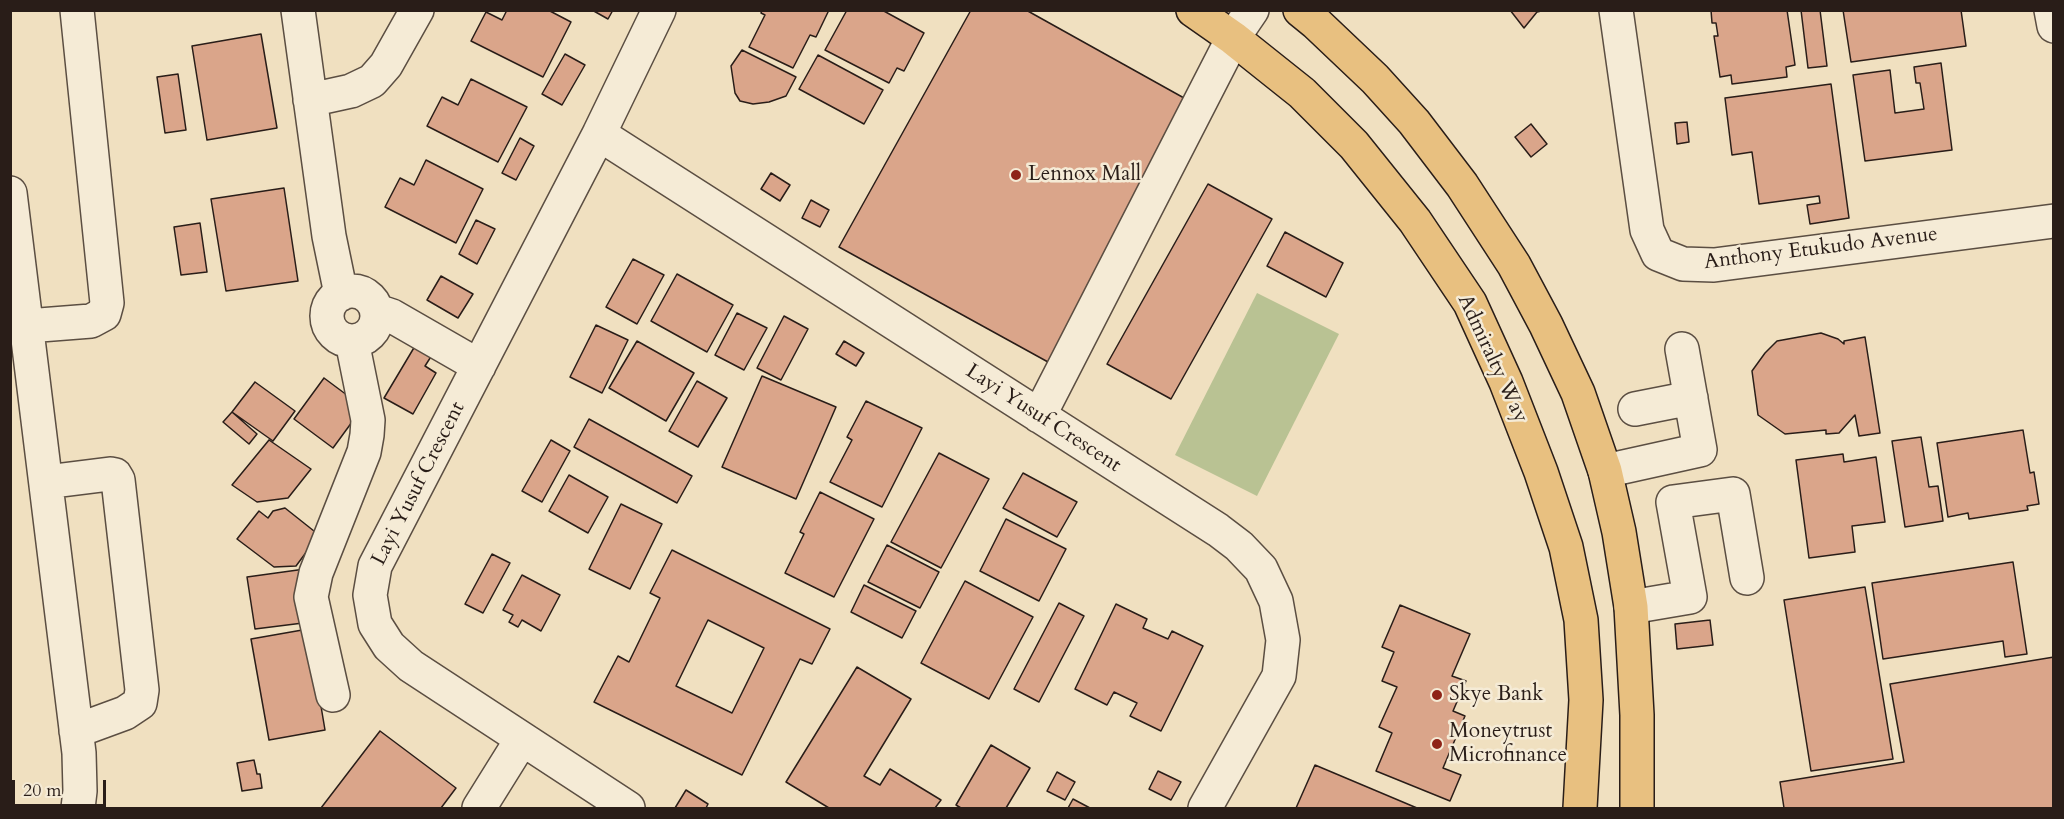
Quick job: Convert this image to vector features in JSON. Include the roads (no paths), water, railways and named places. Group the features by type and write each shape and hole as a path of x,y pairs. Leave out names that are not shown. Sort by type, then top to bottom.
{"main road":[{"name":"Admiralty Way","path":"1193,10 1233,38 1302,93 1354,145 1415,221 1470,303 1506,382 1541,472 1566,547 1581,620 1586,699 1580,808"},
{"path":"1300,10 1375,79 1414,122 1462,185 1514,265 1578,393 1605,471 1619,532 1631,608 1637,715 1637,808"}],"street":[{"path":"27,326 91,321 104,314 107,303 77,10"},
{"path":"298,10 329,236 340,294"},
{"path":"310,100 351,91 372,81 386,65 417,10"},
{"name":"Layi Yusuf Crescent","path":"628,808 411,666 389,646 375,624 370,595 375,566 599,134 658,10"},
{"path":"1039,416 1233,38 1252,10"},
{"name":"Anthony Etukudo Avenue","path":"1617,10 1647,230 1658,255 1683,264 1714,265 2054,221"},
{"path":"2051,10 2054,26"},
{"name":"Layi Yusuf Crescent","path":"599,134 1239,546 1261,570 1276,601 1283,640 1279,676 1206,808"},
{"path":"10,193 76,731 80,791 78,808"},
{"path":"358,292 365,295 376,310 374,328 361,340 343,339 336,335 327,322 329,304 340,294 358,292"},
{"path":"376,310 392,316 478,366"},
{"path":"333,695 311,597 316,573 364,452 367,435 368,420 352,341"},
{"path":"1682,349 1709,498"},
{"path":"1635,409 1691,398"},
{"path":"1605,471 1700,450"},
{"path":"46,482 110,474 115,475 118,480 142,690 140,703 126,713 76,731"},
{"path":"1631,608 1690,597 1673,502 1733,494 1748,578"},
{"path":"479,808 522,739"}],"place":[{"name":"Lennox Mall","path":"1016,175"},
{"name":"Skye Bank","path":"1437,695"},
{"name":"Moneytrust Microfinance","path":"1437,744"}]}
